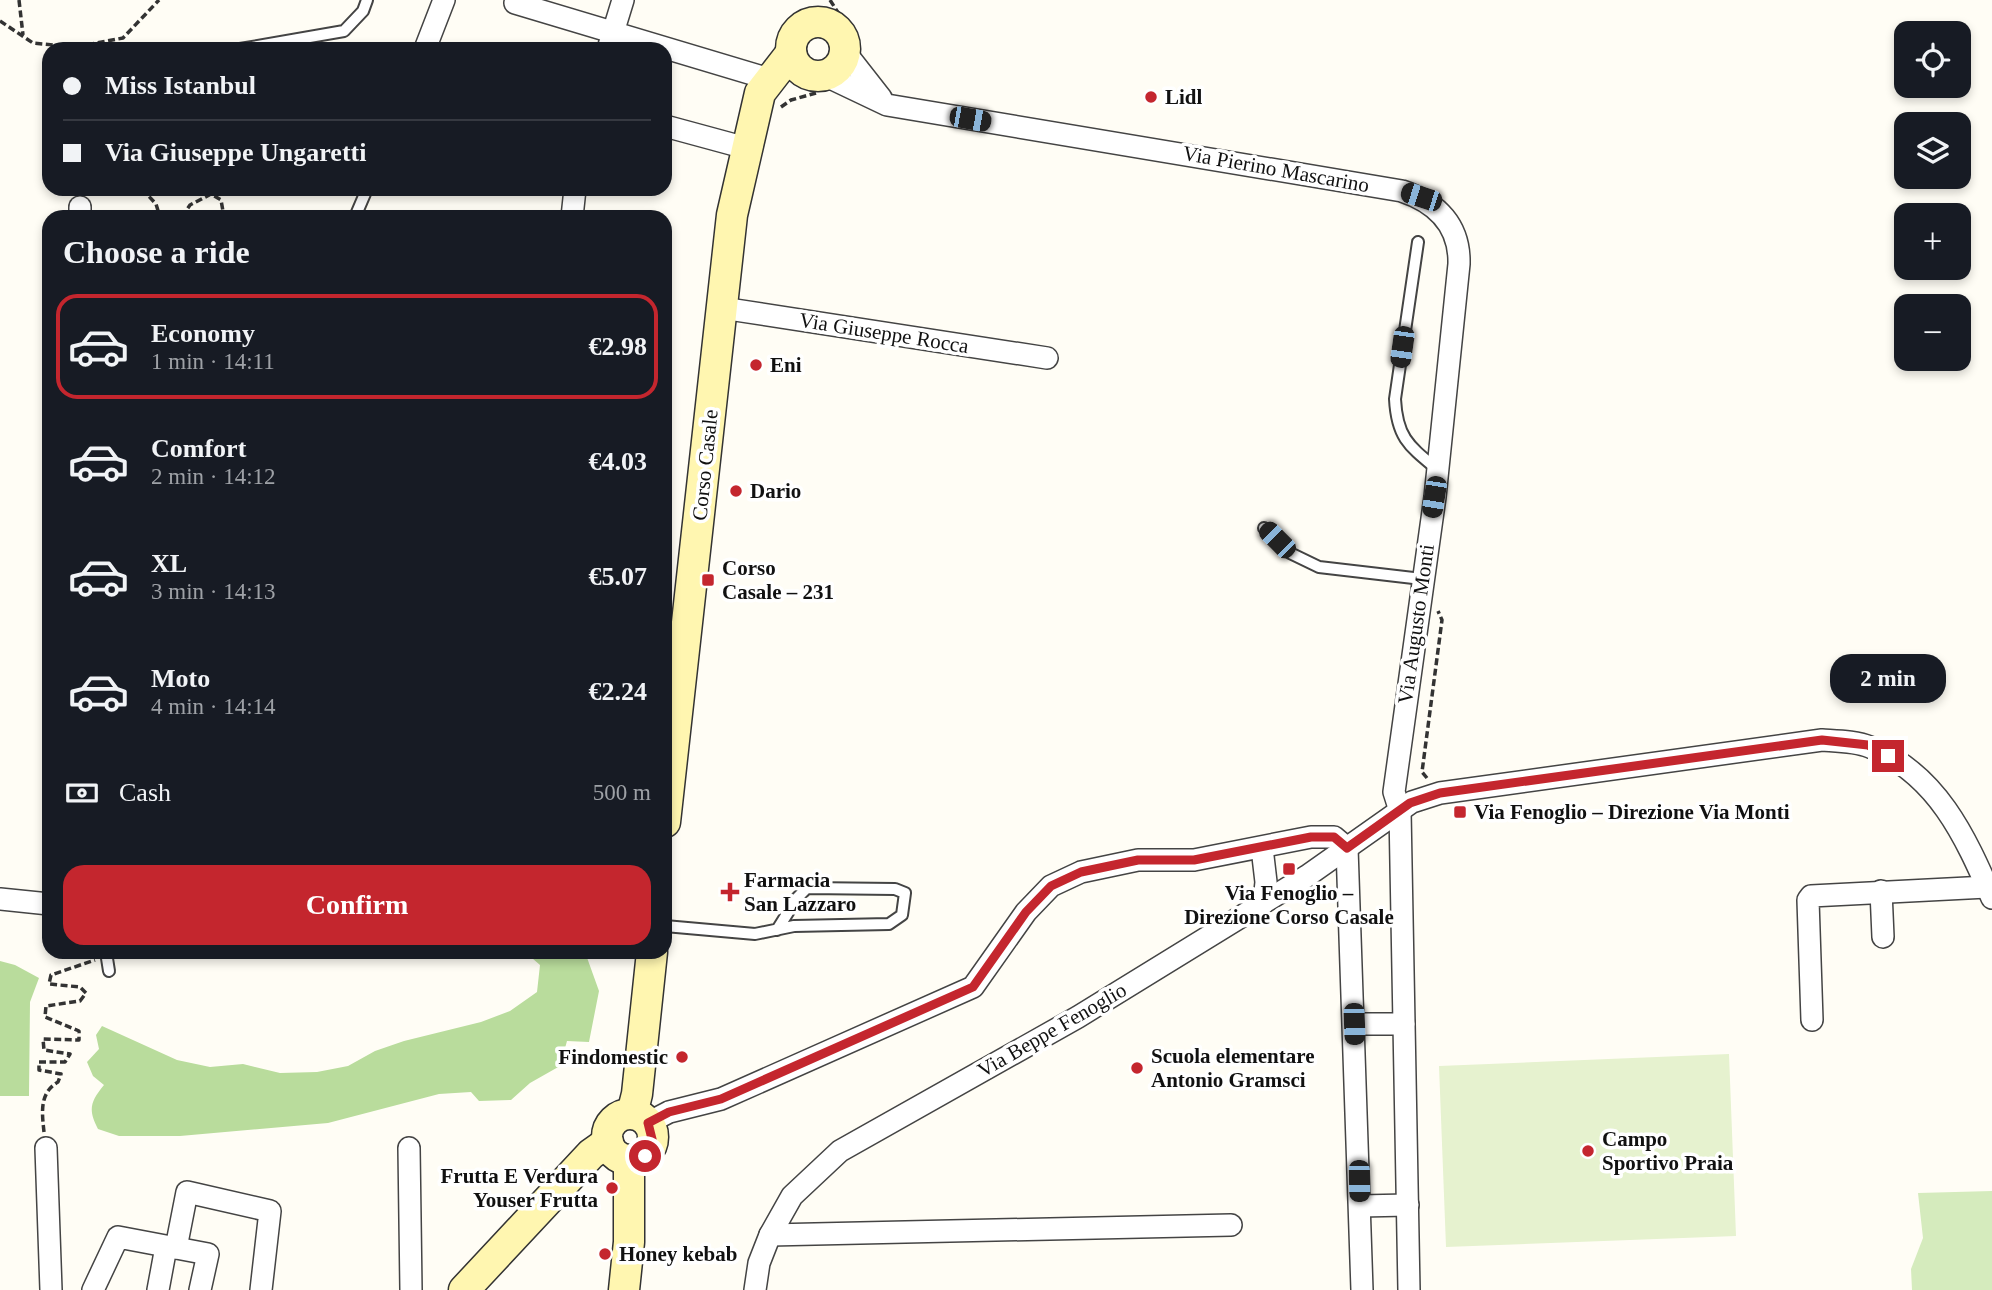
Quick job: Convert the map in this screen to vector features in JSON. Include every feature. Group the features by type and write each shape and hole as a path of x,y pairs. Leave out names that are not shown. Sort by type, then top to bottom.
{"street":[{"path":"428,42 444,0"},
{"path":"515,3 610,41 623,0"},
{"path":"757,110 785,88 821,40 887,105"},
{"name":"Corso Casale","path":"672,759 732,215 760,93 769,79 821,40"},
{"name":"Via Pierino Mascarino","path":"821,40 887,105 1389,188 1421,197 1450,224 1459,249 1437,470"},
{"path":"672,56 769,79"},
{"path":"672,128 746,148"},
{"name":"Via Giuseppe Rocca","path":"722,307 1047,358"},
{"name":"Via Augusto Monti","path":"1409,1290 1400,811 1394,792 1437,470"},
{"name":"Via Beppe Fenoglio","path":"755,1290 759,1263 770,1235 792,1196 840,1151 1078,1017 1264,902 1400,811 1431,795 1822,740 1868,745 1909,767 1940,798 1967,842 1990,893"},
{"path":"624,1290 629,1242 619,1151 613,1122 640,1119 721,1099 973,987 1026,912 1051,886 1081,872 1138,860 1194,860 1311,837 1334,837 1347,848 1362,1290"},
{"path":"1262,848 1266,882 1264,902"},
{"path":"1881,891 1884,937"},
{"path":"1812,1020 1808,900 1815,893 1990,893"},
{"path":"0,899 42,903"},
{"path":"464,1290 591,1154 619,1151 645,1156 650,1150 654,1135 640,1119 637,1094 651,959"},
{"path":"1354,1024 1404,1024"},
{"path":"46,1148 51,1290"},
{"path":"409,1148 411,1290"},
{"path":"158,1290 187,1192 270,1211 261,1290"},
{"path":"1360,1206 1408,1205"},
{"path":"770,1235 1231,1225"},
{"path":"93,1290 118,1237 208,1254 200,1290"}],"lane":[{"path":"280,42 344,31 363,11 367,0"},
{"path":"1418,242 1395,399 1396,419 1404,442 1437,470"},
{"path":"1264,528 1290,553 1318,567 1422,579"},
{"path":"672,927 755,934 777,930 794,926 897,922 906,908 905,893 895,889 807,888 797,898 777,930"},
{"path":"107,959 109,971"}],"path":[{"path":"19,0 23,35"},
{"path":"102,42 123,38 159,0"},
{"path":"0,21 33,43 42,44"},
{"path":"757,110 774,113 790,100 821,40"},
{"path":"187,210 190,205 207,196"},
{"path":"214,196 221,200 223,210"},
{"path":"1418,606 1433,608 1443,620 1422,772 1429,780 1431,795"},
{"path":"46,1148 41,1107 61,1074 39,1070 39,1062 65,1062 71,1054 44,1050 43,1040 79,1040 79,1031 45,1017 46,1006 80,1001 86,993 80,987 49,984 51,975 70,971 95,959"}],"green space":[{"path":"533,959 588,959 599,991 589,1042 567,1041 560,1066 530,1083 511,1100 479,1101 471,1092 439,1094 328,1123 180,1136 119,1136 98,1129 95,1122 92,1106 104,1085 93,1076 87,1062 99,1049 96,1035 102,1026 177,1060 210,1067 243,1064 280,1073 317,1072 348,1066 375,1051 404,1041 481,1022 510,1011 537,992 540,965"},
{"path":"0,961 15,965 39,978 30,1002 29,1096 0,1096"},
{"name":"Campo Sportivo Praia","path":"1729,1054 1736,1236 1446,1247 1439,1066"},
{"path":"1992,1191 1992,1290 1912,1290 1911,1269 1923,1238 1918,1193"}],"place":[{"name":"Lidl","path":"1151,97"},
{"name":"Eni","path":"756,365"},
{"name":"Dario","path":"736,491"},
{"name":"Corso Casale – 231","path":"708,580"},
{"name":"Via Fenoglio – Direzione Via Monti","path":"1460,812"},
{"name":"Via Fenoglio – Direzione Corso Casale","path":"1289,869"},
{"name":"Farmacia San Lazzaro","path":"730,892"},
{"name":"Findomestic","path":"682,1057"},
{"name":"Scuola elementare Antonio Gramsci","path":"1137,1068"},
{"name":"Campo Sportivo Praia","path":"1588,1151"},
{"name":"Frutta E Verdura Youser Frutta","path":"612,1188"},
{"name":"Honey kebab","path":"605,1254"}],"route":[{"path":"645,1156 650,1150 654,1135 648,1123 669,1112 721,1099 973,987 1026,912 1051,886 1081,872 1138,860 1194,860 1311,837 1334,837 1347,848 1410,803 1440,793 1822,740 1868,745 1888,756"}]}
